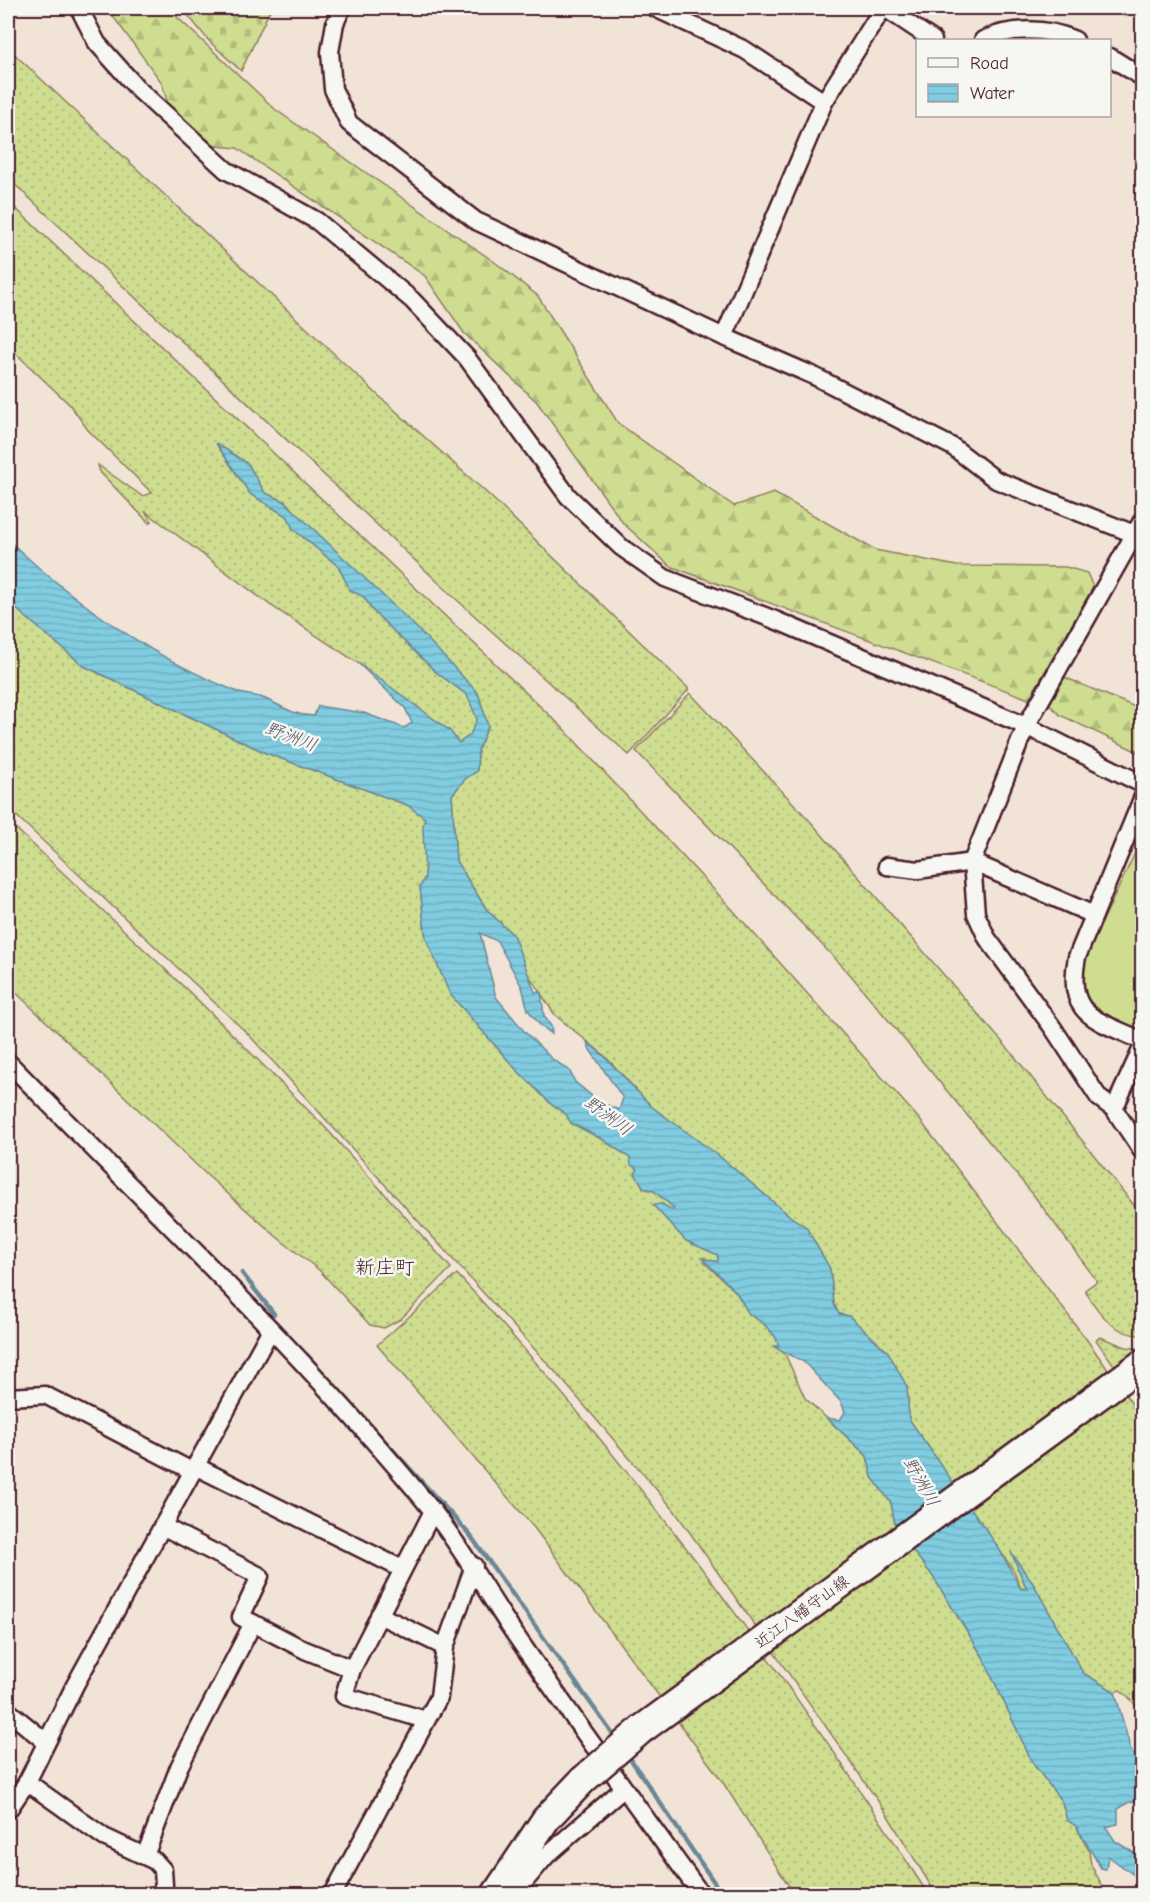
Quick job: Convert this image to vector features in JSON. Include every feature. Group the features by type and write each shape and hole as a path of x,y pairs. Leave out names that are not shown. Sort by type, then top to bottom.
{"main road":[{"name":"近江八幡守山線","path":"496,1894 546,1819 583,1780 646,1726 1143,1364"}],"street":[{"path":"79,8 97,43 138,89 226,170 317,221 412,300 467,358 568,496 621,547 665,578 775,620 1026,726 1143,784"},
{"path":"342,8 335,23 330,52 333,89 349,123 476,220 724,337 812,375 953,447 996,480 1140,530 1026,726 972,862 976,914 987,938 1053,1028 1099,1098 1114,1109 1143,1150"},
{"path":"656,8 745,50 824,102"},
{"path":"724,337 824,102 884,8 931,39"},
{"path":"985,39 999,33 1020,29 1070,39"},
{"path":"1111,58 1143,77"},
{"path":"1143,799 1077,957 1073,976 1073,992 1079,1006 1100,1021 1143,1041"},
{"path":"887,866 918,870 972,862 1094,915"},
{"path":"1114,1109 1143,1048"},
{"path":"8,1062 342,1406 433,1512 474,1566 494,1604 622,1789 701,1894"},
{"path":"9,1802 27,1782 46,1742 162,1526 270,1331"},
{"path":"8,1397 45,1395 402,1569"},
{"path":"426,1720 344,1696 352,1669 433,1512"},
{"path":"162,1526 260,1576 241,1617 305,1650 352,1669"},
{"path":"333,1894 439,1697 445,1647 474,1566"},
{"path":"379,1615 445,1647"},
{"path":"145,1856 179,1767 253,1623"},
{"path":"8,1711 46,1742"},
{"path":"27,1782 104,1838 155,1861 163,1870 164,1886 159,1894"},
{"path":"514,1894 546,1856 622,1789"}],"green space":[{"path":"107,8 171,8 178,18 276,110 496,263 538,296 618,423 734,506 774,493 875,550 957,566 1066,567 1087,573 1093,587 1029,699 670,566 623,523 537,402 464,333 425,276 237,148 216,146 170,112 162,83"},
{"path":"182,8 271,8 241,71 209,41"},
{"path":"8,48 379,396 489,495 689,689 629,755 456,599 8,178"},
{"path":"8,201 562,727 732,909 920,1120 1087,1340 1142,1418 1142,1718 1136,1706 1124,1693 1120,1690 1115,1692 1083,1673 1034,1585 1014,1558 1027,1590 1021,1589 1014,1571 909,1419 907,1387 888,1352 849,1316 839,1314 834,1304 830,1269 806,1227 719,1156 652,1107 604,1055 555,1015 528,974 513,935 487,910 456,861 452,795 465,779 477,771 478,750 488,726 478,693 284,501 265,493 248,464 217,445 250,494 288,517 293,529 338,566 350,590 364,597 373,611 436,672 467,695 478,719 470,735 459,743 450,731 358,663 270,605 145,511 152,521 149,523 100,472 98,465 142,496 152,493 88,430 70,405 8,346"},
{"path":"8,602 84,666 266,753 407,805 425,818 425,878 420,887 426,938 450,994 515,1068 552,1105 566,1114 571,1123 630,1158 638,1169 643,1188 654,1191 674,1208 673,1210 661,1204 654,1206 686,1241 718,1255 718,1262 703,1258 705,1263 736,1292 749,1314 762,1322 775,1336 780,1347 775,1347 785,1354 805,1398 867,1456 872,1477 891,1503 896,1530 932,1575 983,1657 1032,1762 1062,1802 1067,1820 1076,1826 1089,1851 1091,1865 1107,1894 936,1894 885,1811 674,1510 558,1375 248,1034 8,808"},
{"path":"1064,677 1142,710 1142,754 1060,715 1047,702"},
{"path":"690,693 810,821 1011,1052 1142,1215 1142,1335 1116,1327 1101,1314 1085,1290 1097,1281 1035,1197 849,973 636,751"},
{"path":"8,821 201,1003 324,1126 451,1268 401,1319 384,1328 370,1325 319,1270 278,1238 209,1177 8,985"},
{"path":"1142,838 1142,1034 1115,1022 1095,1009 1085,990 1083,976 1085,959"},
{"path":"457,1274 585,1421 706,1574 820,1732 928,1894 794,1894 722,1781 535,1529 377,1345"},
{"path":"1100,1337 1126,1347 1142,1349 1142,1404 1096,1340"}],"water":[{"name":"野洲川","path":"216,443 248,464 265,493 284,501 417,628 478,693 488,726 478,750 477,771 465,779 452,795 456,861 487,910 513,935 535,992 541,992 544,1016 551,1026 552,1034 540,1025 528,1010 522,987 497,941 480,933 496,997 524,1031 552,1059 569,1070 575,1082 598,1101 619,1110 623,1098 590,1050 587,1042 604,1056 652,1107 719,1156 806,1227 830,1269 834,1304 839,1314 849,1316 888,1352 907,1387 909,1419 998,1547 1021,1589 1027,1589 1011,1552 1034,1585 1083,1673 1115,1692 1131,1751 1142,1766 1142,1800 1129,1802 1118,1809 1118,1824 1106,1827 1115,1841 1142,1858 1142,1881 1108,1856 1106,1869 1101,1868 1076,1826 1067,1820 1062,1802 1032,1762 983,1657 932,1575 896,1530 891,1503 872,1477 867,1456 827,1418 840,1420 845,1412 841,1402 804,1362 773,1346 779,1346 775,1336 763,1323 749,1314 736,1292 702,1258 718,1262 718,1255 686,1241 653,1205 661,1204 673,1210 674,1208 654,1191 644,1188 635,1174 638,1169 631,1165 630,1158 602,1139 571,1123 566,1114 552,1105 515,1068 450,994 426,938 420,887 425,878 423,826 425,818 407,805 266,753 84,666 8,602 8,540 60,586 117,627 177,664 240,693 260,697 307,716 314,716 318,706 364,713 404,728 412,723 405,708 358,663 450,731 459,743 470,735 477,719 467,695 436,672 373,611 364,597 350,590 338,566 293,529 288,517 250,494"}],"waterway":[{"path":"242,1273 274,1314"},
{"path":"307,1355 470,1535 617,1740"},
{"path":"627,1754 722,1894"}],"district":[{"name":"新庄町","path":"385,1267"}]}
